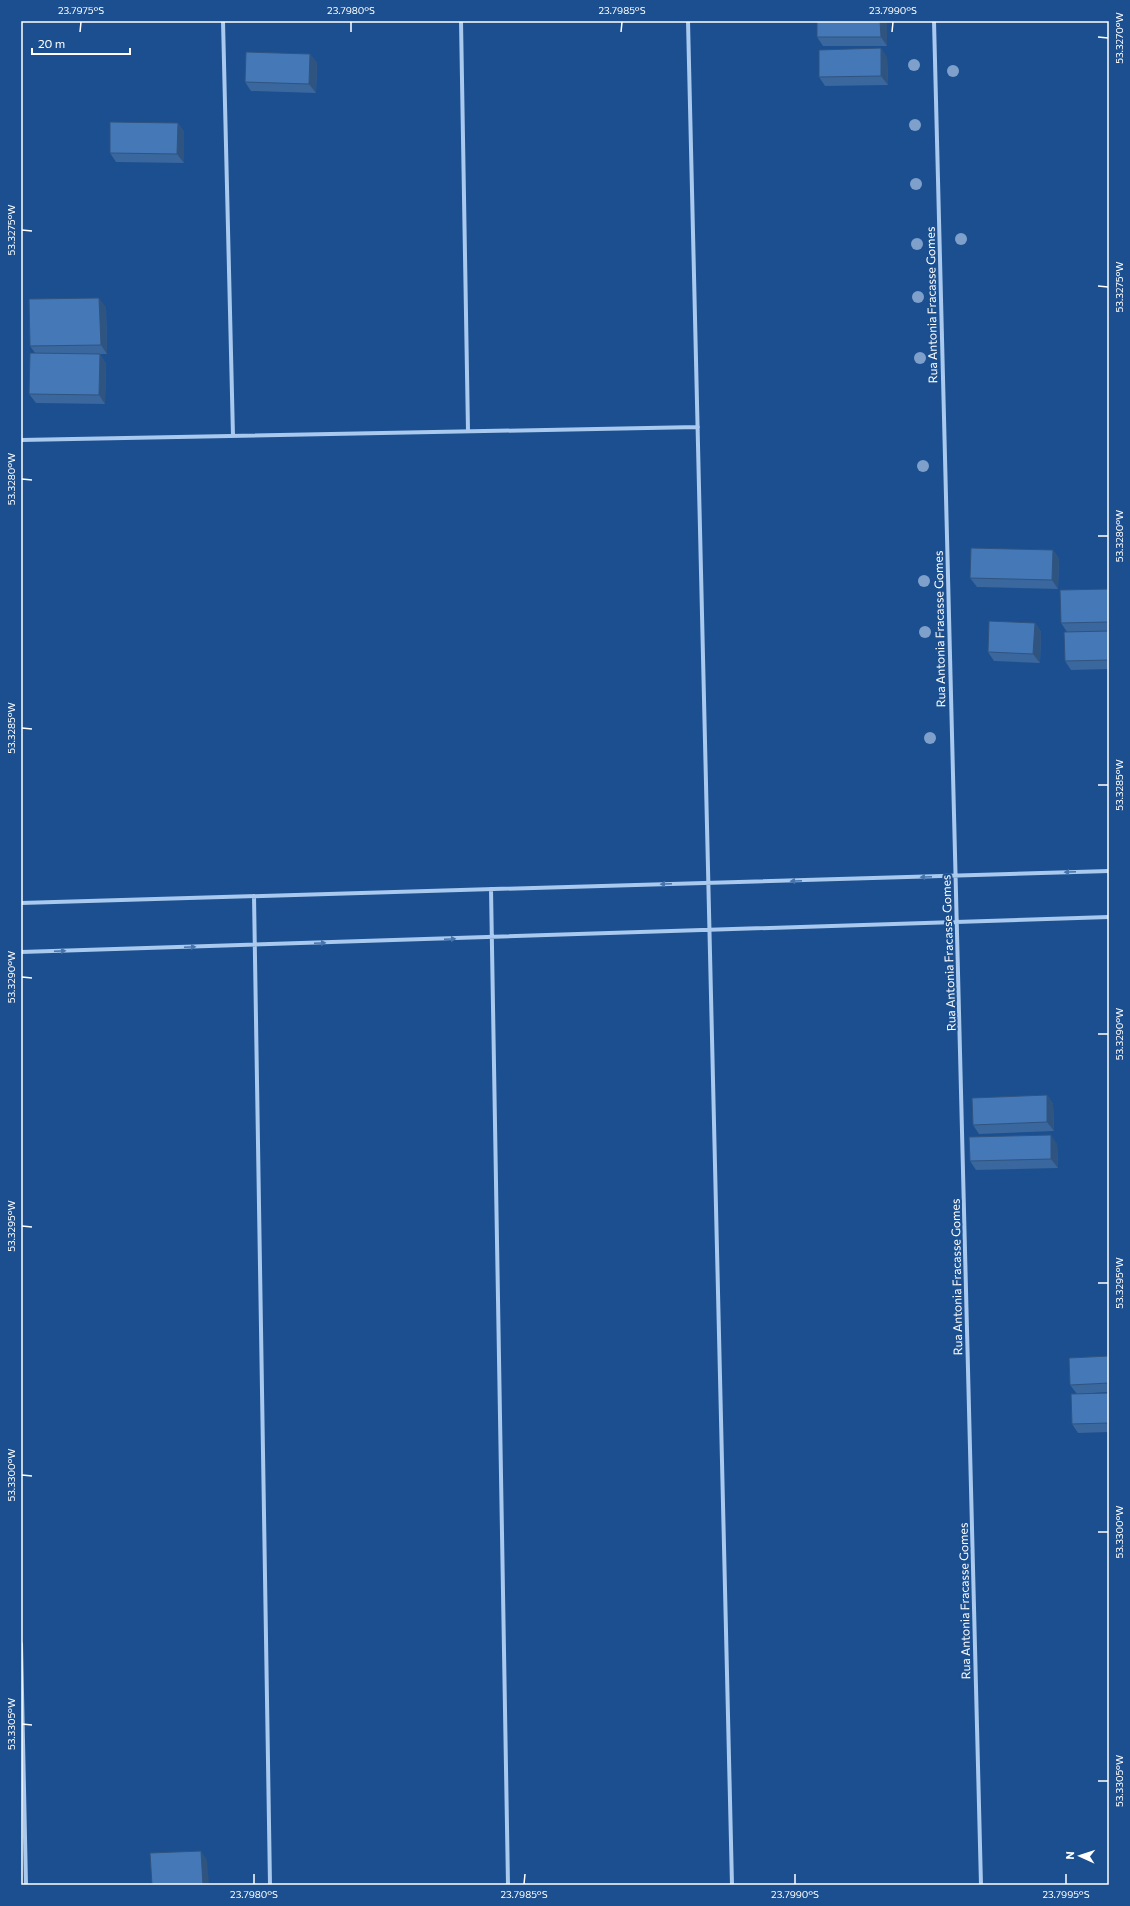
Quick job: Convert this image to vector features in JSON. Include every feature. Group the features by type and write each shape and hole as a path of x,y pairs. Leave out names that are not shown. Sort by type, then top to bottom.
{"street":[{"path":"223,21 233,436"},
{"path":"461,21 468,431"},
{"path":"688,21 732,1885"},
{"name":"Rua Antonia Fracasse Gomes","path":"934,21 981,1885"},
{"path":"21,440 698,427"},
{"path":"21,903 1109,871"},
{"path":"491,889 508,1885"},
{"path":"254,896 270,1885"},
{"path":"21,952 256,946 1109,917"},
{"path":"21,1644 26,1885"}],"building":[{"path":"817,21 880,21 881,37 817,37"},
{"path":"881,48 881,76 819,77 819,50"},
{"path":"246,52 310,54 309,84 245,82"},
{"path":"110,122 178,123 177,154 110,153"},
{"path":"99,298 101,345 30,346 29,299"},
{"path":"30,353 100,354 99,395 29,394"},
{"path":"971,548 1053,550 1052,580 970,578"},
{"path":"1109,589 1109,622 1061,623 1060,590"},
{"path":"989,621 1035,623 1033,654 988,652"},
{"path":"1109,631 1109,660 1065,661 1064,632"},
{"path":"1047,1095 1047,1122 973,1125 972,1098"},
{"path":"1051,1135 1051,1159 970,1161 969,1137"},
{"path":"1109,1356 1109,1383 1070,1385 1069,1358"},
{"path":"1109,1393 1109,1423 1072,1424 1071,1394"},
{"path":"201,1851 203,1885 152,1885 150,1853"}]}
